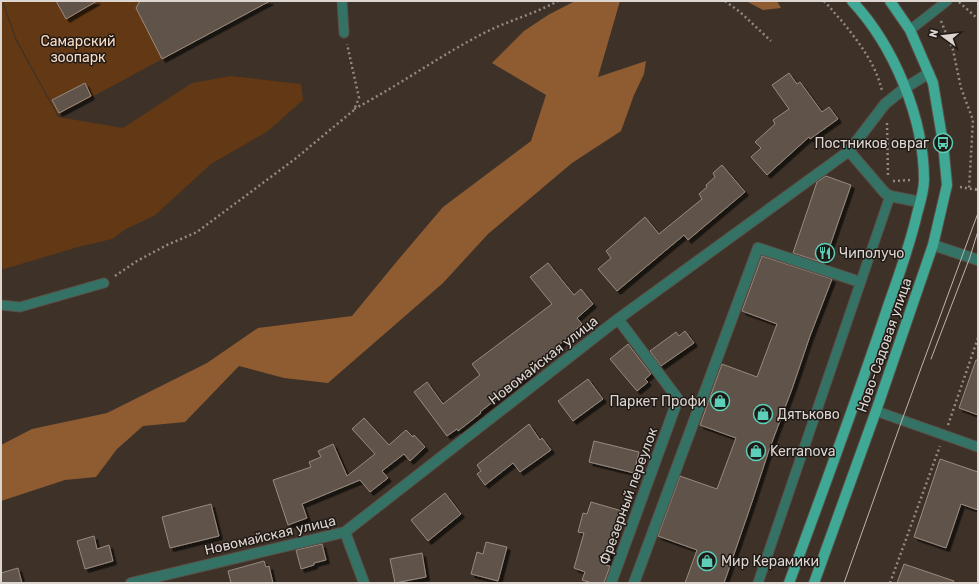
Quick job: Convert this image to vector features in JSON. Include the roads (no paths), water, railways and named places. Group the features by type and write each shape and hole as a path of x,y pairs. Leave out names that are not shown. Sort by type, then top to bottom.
{"main road":[{"name":"Ново-Садовая улица","path":"789,583 855,404 911,238 924,182 922,146 915,117 905,88 887,48 852,1"},
{"name":"Ново-Садовая улица","path":"814,583 876,411 933,245 946,185 943,142 933,83 910,30 890,1"}],"street":[{"name":"Новомайская улица","path":"130,583 345,532 618,319 849,151 885,104 905,88 929,73"},
{"path":"849,151 885,193 890,196 920,202"},
{"path":"933,245 978,260"},
{"path":"634,583 758,248 854,280"},
{"name":"Фрезерный переулок","path":"611,583 678,399 618,319"},
{"path":"345,532 364,583"}],"lane":[{"path":"342,1 344,33"},
{"path":"910,30 947,1"},
{"path":"758,583 890,196"},
{"path":"1,305 20,308 104,283"},
{"path":"876,411 978,447"}],"tram line":[{"path":"844,583 978,213"},
{"path":"931,359 970,257 978,231"}],"place":[{"name":"Постников овраг","path":"943,143"},
{"name":"Чиполучо","path":"825,253"},
{"name":"Паркет Профи","path":"720,401"},
{"name":"Дятьково","path":"763,414"},
{"name":"Kerranova","path":"756,451"},
{"name":"Мир Керамики","path":"707,561"}],"park label":[{"name":"Самарский зоопарк","path":"78,50"}]}
